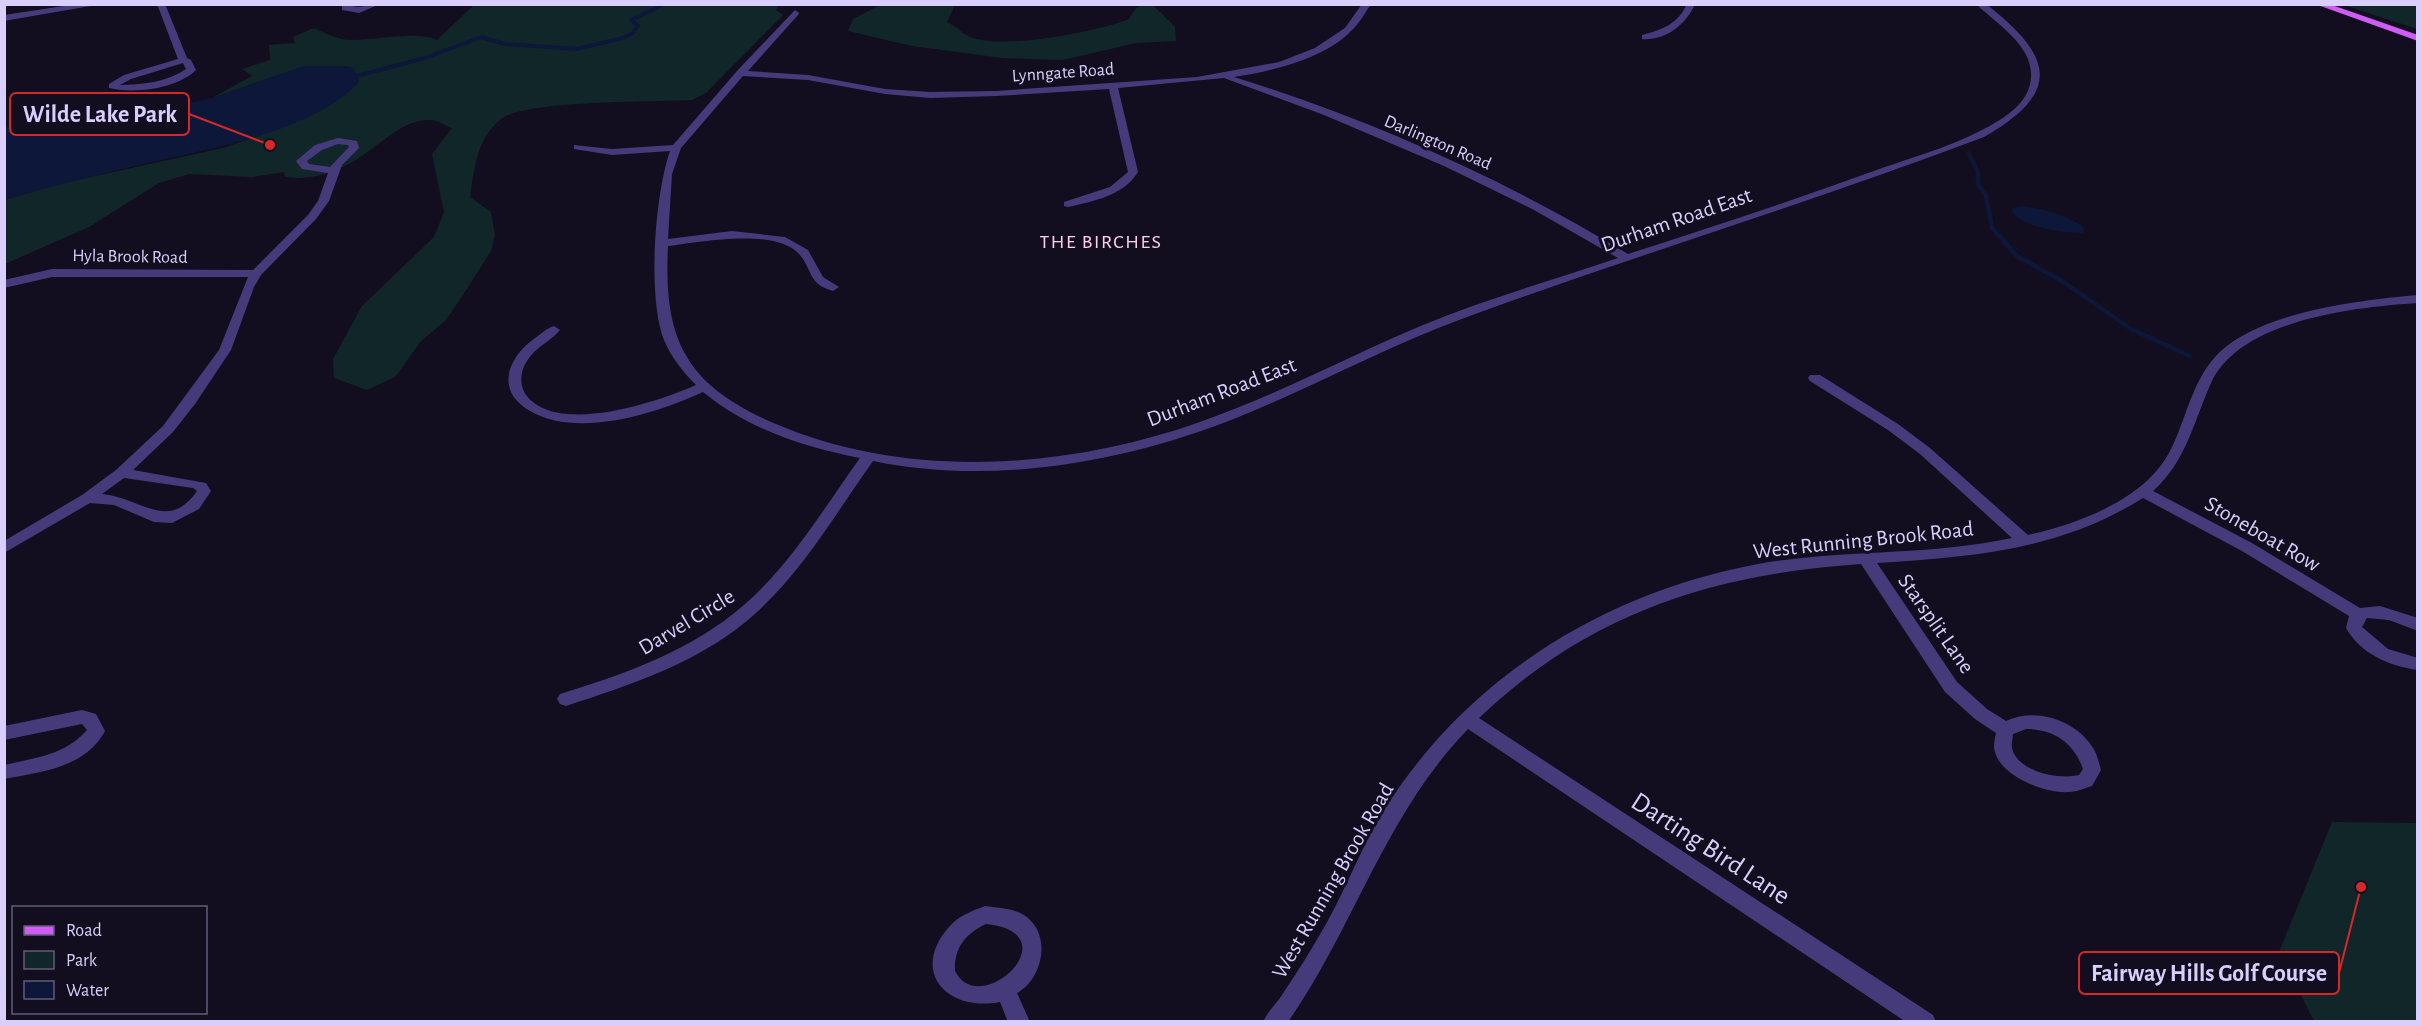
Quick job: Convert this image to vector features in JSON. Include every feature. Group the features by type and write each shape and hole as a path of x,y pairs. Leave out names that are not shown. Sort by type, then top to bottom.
{"main road":[{"path":"2319,4 2418,38"}],"street":[{"path":"4,18 43,8 98,4"},
{"path":"161,4 183,60 188,62 191,70 182,76 128,88 112,86 128,77 160,70 183,60"},
{"path":"346,4 345,8 353,10 376,4"},
{"name":"Lynngate Road","path":"740,73 796,76 885,92 927,95 1227,77 1287,61 1327,45 1356,22 1367,4"},
{"path":"1645,37 1677,26 1691,4"},
{"name":"Durham Road East","path":"795,13 676,148 667,174 662,304 671,343 705,386 734,409 764,424 833,449 867,457 968,464 1018,463 1108,452 1153,442 1246,409 1458,316 1949,147 2004,124 2033,93 2036,70 2032,58 2018,35 1980,4"},
{"name":"Darlington Road","path":"1227,77 1297,100 1488,181 1569,222 1626,258"},
{"path":"1068,204 1111,190 1130,178 1133,172 1113,85"},
{"path":"4,548 87,498 121,473 168,429 208,377 225,350 248,287 256,273 312,217 323,201 334,171 336,164 354,148 353,143 342,141 322,145 302,161 306,167 334,171"},
{"path":"578,147 612,152 676,148"},
{"path":"664,243 732,234 781,239 804,252 818,279 833,287"},
{"name":"Hyla Brook Road","path":"4,284 52,273 227,275 256,273"},
{"name":"West Running Brook Road","path":"1279,1020 1332,932 1392,813 1429,762 1467,719 1503,686 1575,637 1660,598 1756,570 1991,549 2026,542 2092,520 2144,492 2176,456 2206,377 2233,349 2267,329 2311,314 2339,307 2418,299"},
{"path":"554,330 530,346 516,366 514,376 518,397 529,406 543,412 579,418 623,416 664,405 705,386"},
{"path":"1815,378 1864,408 1925,451 2026,542"},
{"name":"Darvel Circle","path":"566,699 640,675 697,646 742,615 787,569 867,457"},
{"path":"87,498 127,503 159,518 183,514 194,506 204,491 201,486 195,484 121,473"},
{"name":"Stoneboat Row","path":"2144,492 2238,542 2358,614"},
{"name":"Starsplit Lane","path":"1866,559 1951,687 1981,714 2005,730"},
{"path":"2418,625 2382,612 2358,614 2354,620 2354,628 2361,639 2392,658 2418,664"},
{"path":"4,733 81,717 90,719 96,730 80,751 60,760 4,772"},
{"name":"Darting Bird Lane","path":"1467,719 1925,1022"},
{"path":"2033,722 2060,730 2085,751 2092,768 2090,776 2085,782 2068,786 2046,783 2031,776 2009,759 2003,748 2002,738 2005,730 2011,725 2033,722"},
{"path":"985,915 1004,916 1020,923 1028,932 1032,943 1029,968 1020,980 1005,990 989,995 974,995 960,990 951,982 944,970 943,955 952,935 973,919 985,915"},
{"path":"1005,990 1019,1022"}],"green space":[{"path":"475,4 779,4 776,10 783,15 706,93 692,100 562,105 536,108 501,119 487,135 478,155 470,197 491,212 495,235 491,251 445,321 421,341 395,377 367,390 334,378 333,359 362,306 434,237 444,212 432,154 452,128 436,121 423,120 407,125 344,167 321,175 297,178 285,177 284,172 252,177 189,174 159,183 89,227 5,264 5,200 54,185 223,148 273,131 359,81 353,68 305,66 212,98 252,76 242,69 270,60 269,45 295,43 293,37 314,28 349,40 418,36 437,40"},
{"path":"880,5 955,5 947,22 970,37 1004,42 1050,38 1095,29 1129,19 1141,6 1153,5 1175,27 1176,41 1136,43 1063,60 1002,58 912,46 848,31 853,19"},
{"path":"2344,5 2417,5 2417,29"},
{"path":"2332,822 2417,823 2417,1021 2314,1021 2279,952"}],"water":[{"path":"305,66 347,66 353,68 359,82 322,110 275,131 250,139 91,176 5,200 5,127 70,129 212,98"},
{"path":"2022,206 2062,216 2084,228 2083,233 2055,231 2035,226 2012,212 2013,208"}],"waterway":[{"path":"349,78 425,58 481,37 505,44 576,49 619,39 632,34 638,26 631,20 664,4"},
{"path":"1969,153 1979,175"},
{"path":"1978,174 1978,184 1986,196 1992,228 2017,256 2062,281 2131,329 2190,356"}],"place":[{"name":"Wilde Lake Park","path":"270,145"},
{"name":"Fairway Hills Golf Course","path":"2361,887"}],"district":[{"name":"THE BIRCHES","path":"1101,241"}]}
